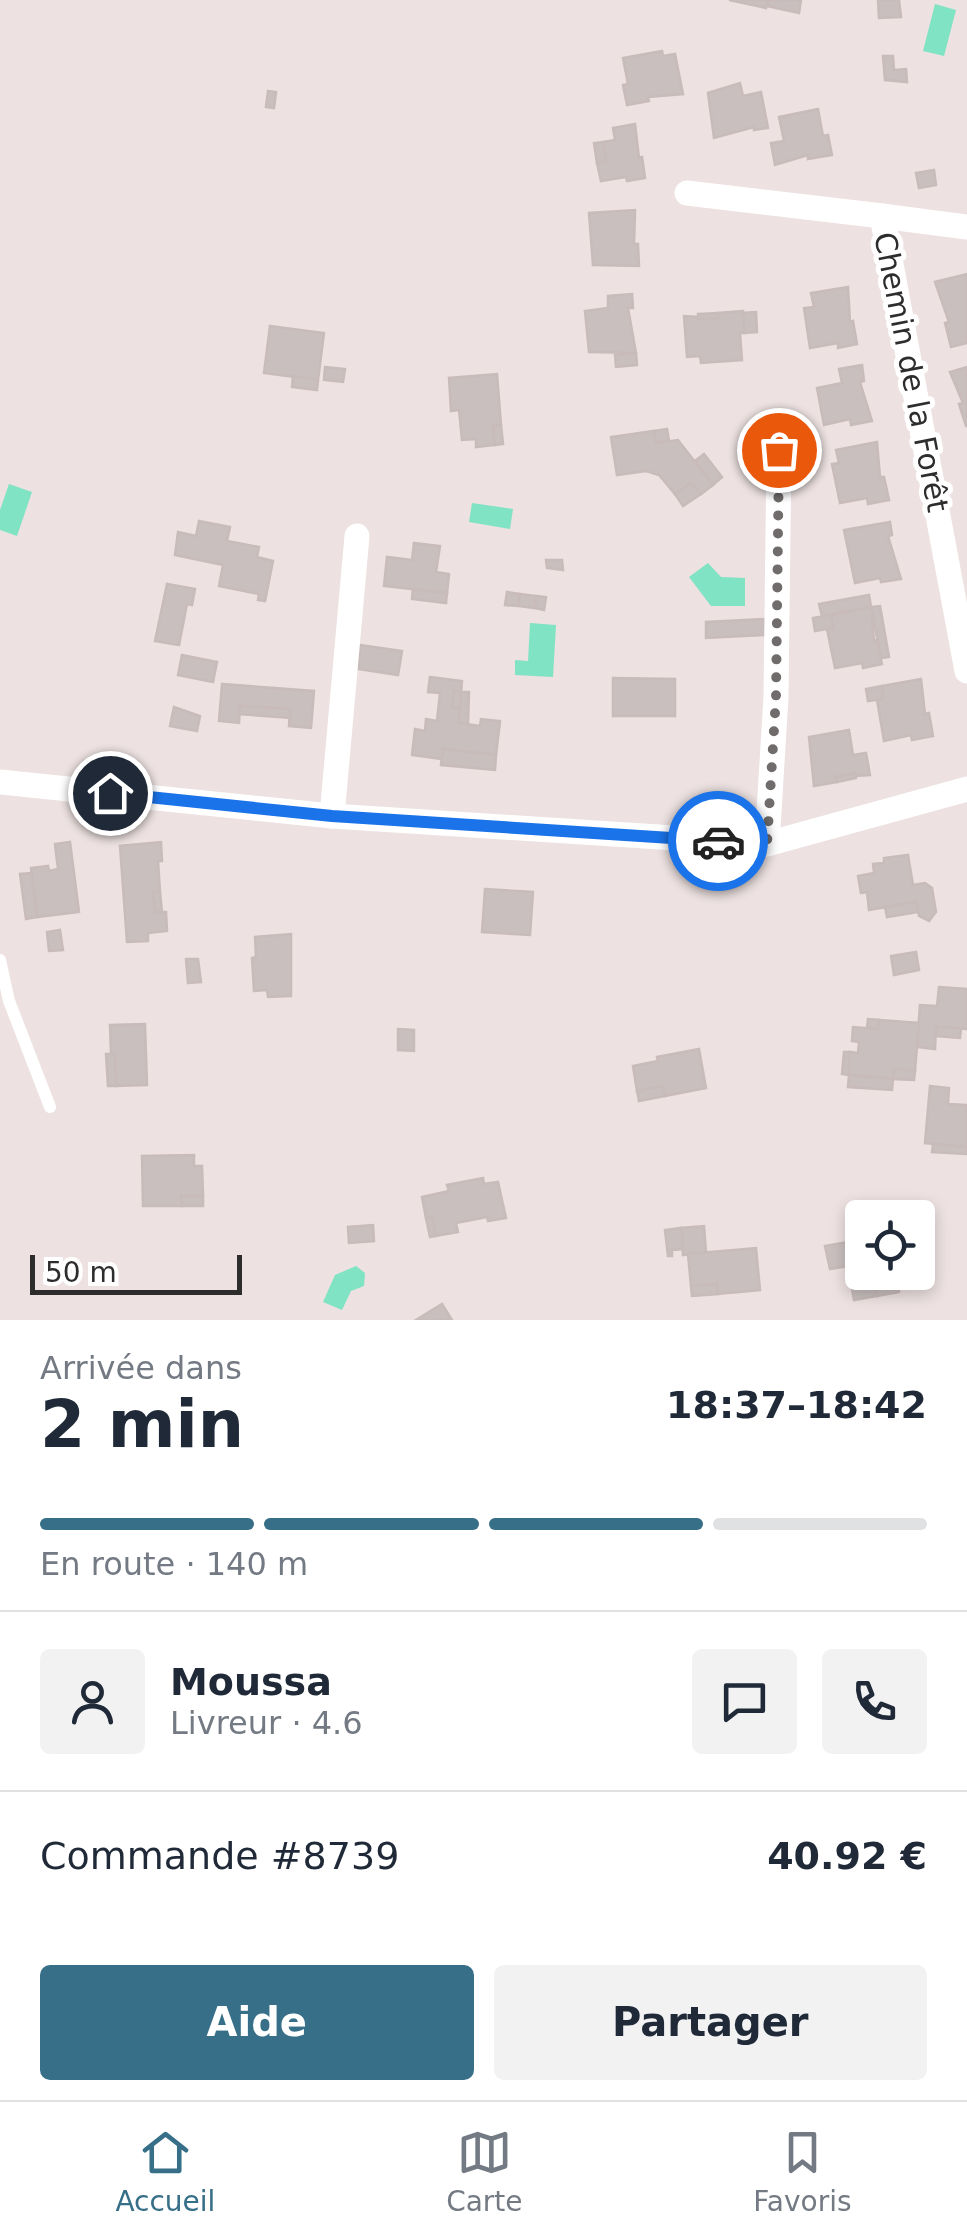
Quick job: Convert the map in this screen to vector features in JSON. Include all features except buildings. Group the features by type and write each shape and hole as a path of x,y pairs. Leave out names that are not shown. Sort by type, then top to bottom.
{"street":[{"path":"687,192 882,216"},
{"name":"Chemin de la Forêt","path":"967,227 882,216 967,670"},
{"path":"767,844 776,697 779,450"},
{"path":"332,816 357,536"},
{"path":"0,782 332,816 767,844 967,788"}],"lane":[{"path":"0,960 9,1000 50,1108"}],"shaded area":[{"path":"935,4 956,10 944,56 923,51"},
{"path":"9,484 32,492 17,536 0,530 0,510"},
{"path":"472,503 513,509 510,529 469,522"},
{"path":"708,563 721,577 745,578 745,606 711,606 689,577"},
{"path":"530,623 556,625 553,677 515,675 515,660 528,661"},
{"path":"356,1266 365,1273 364,1286 351,1291 342,1310 323,1302 335,1275"}],"way so far":[{"path":"718,841 767,844 776,697 779,450"}],"route":[{"path":"110,793 332,816 718,841"}]}
